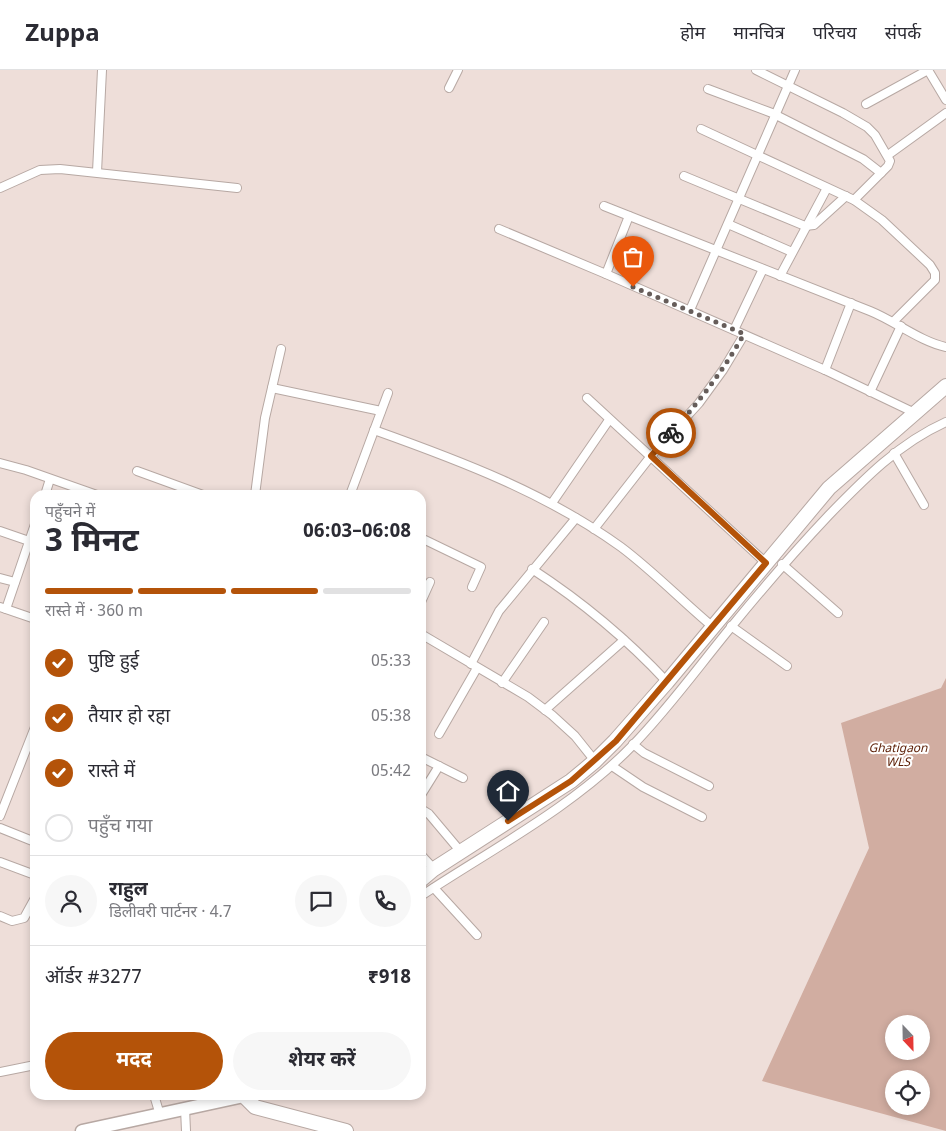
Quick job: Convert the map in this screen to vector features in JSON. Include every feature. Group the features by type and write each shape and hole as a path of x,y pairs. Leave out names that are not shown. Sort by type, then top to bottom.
{"highway":[{"path":"426,876 571,781 616,741 829,488 946,386"},
{"path":"247,1100 255,1107 346,1131"}],"main road":[{"path":"82,1131 224,1100"}],"street":[{"path":"97,172 102,70"},
{"path":"450,88 458,70"},
{"path":"756,70 788,84 867,127 888,155 890,161 888,166 854,200"},
{"path":"690,310 795,70"},
{"path":"866,104 928,70 946,100"},
{"path":"708,89 775,115 863,160 881,173"},
{"path":"888,155 946,113"},
{"path":"701,129 854,200 882,220 935,273 935,280 897,323 870,392"},
{"path":"0,188 40,170 97,172 238,188"},
{"path":"684,176 739,197 805,226 814,225 846,196"},
{"path":"780,276 805,226 827,188"},
{"path":"604,206 851,304 897,323 920,338 946,347"},
{"path":"606,274 629,216"},
{"path":"728,224 792,252"},
{"path":"499,229 690,310 825,370 915,413"},
{"path":"734,330 763,269"},
{"path":"825,370 851,304"},
{"path":"594,529 651,456 699,402 724,370 744,334"},
{"path":"256,490 272,388 281,350"},
{"path":"272,388 381,411"},
{"path":"352,490 388,392"},
{"path":"587,398 766,563"},
{"path":"552,503 610,420"},
{"path":"426,893 511,839 612,766 671,703 782,564 865,477 894,453 932,428 946,422"},
{"path":"374,430 505,480 552,503 623,549 713,627"},
{"path":"894,453 924,505"},
{"path":"0,463 82,490"},
{"path":"137,471 189,490"},
{"path":"47,490 50,479"},
{"path":"439,734 500,611 576,518"},
{"path":"0,531 29,542"},
{"path":"30,539 15,582 3,608 30,618"},
{"path":"426,540 481,567 472,587"},
{"path":"782,564 838,613"},
{"path":"532,570 604,621 667,682"},
{"path":"0,578 15,582"},
{"path":"426,591 430,582"},
{"path":"502,683 544,622"},
{"path":"731,626 787,666"},
{"path":"426,637 545,710 575,736 595,760"},
{"path":"545,710 624,640"},
{"path":"0,816 30,740"},
{"path":"633,744 644,753 709,786"},
{"path":"426,760 462,778"},
{"path":"426,787 439,766"},
{"path":"612,766 643,787 702,817"},
{"path":"426,812 461,852"},
{"path":"0,828 30,840"},
{"path":"426,860 434,869"},
{"path":"0,862 30,873"},
{"path":"434,888 478,935"},
{"path":"0,916 12,921 18,920 24,918 30,909"},
{"path":"0,1072 30,1067"},
{"path":"156,1100 160,1115"},
{"path":"185,1108 186,1131"}],"green space":[{"name":"Ghatigaon WLS","path":"946,678 946,1131 887,1115 930,1115 930,1070 885,1070 885,1114 762,1081 869,848 841,723 941,688"}],"way so far":[{"path":"633,287 744,334 724,370 671,433"}],"route":[{"path":"508,821 571,781 616,741 766,563 651,456 671,433"}]}
